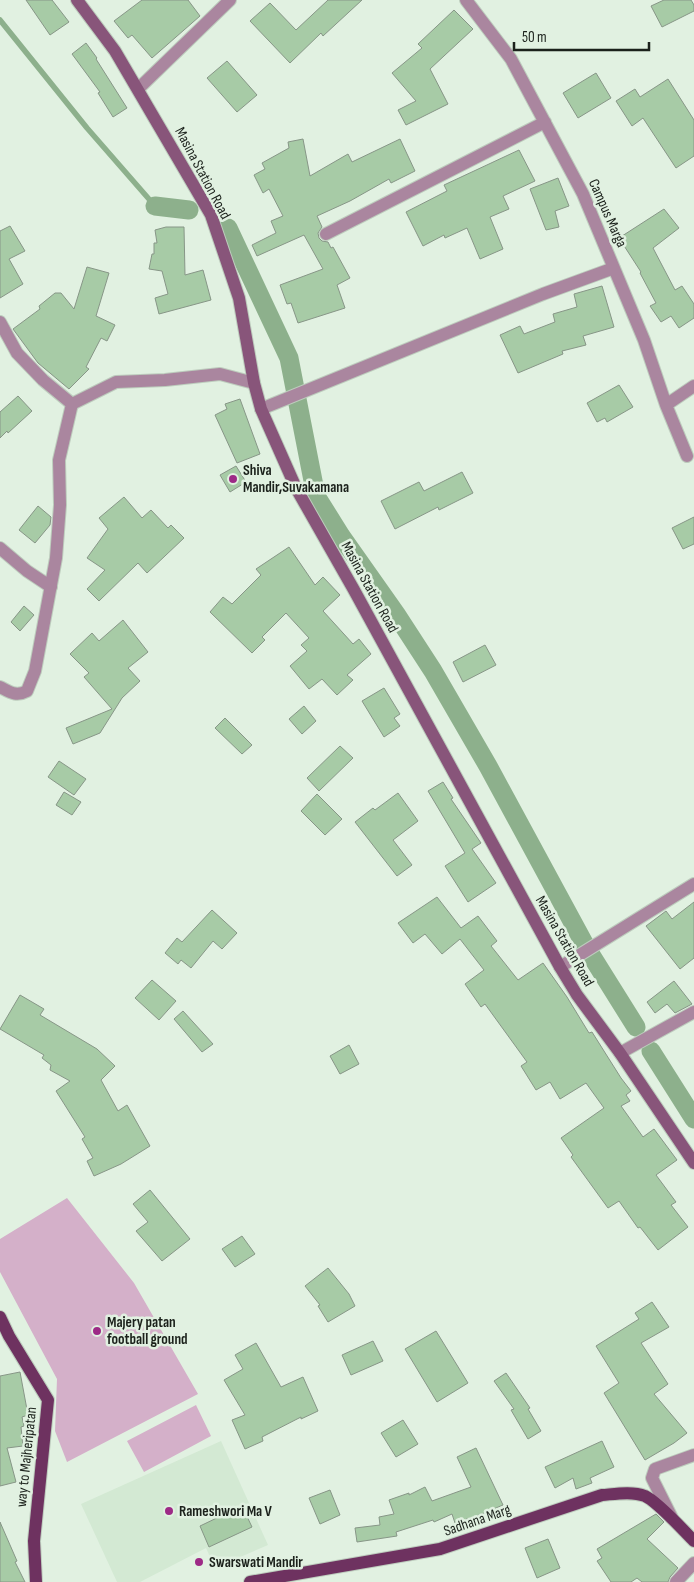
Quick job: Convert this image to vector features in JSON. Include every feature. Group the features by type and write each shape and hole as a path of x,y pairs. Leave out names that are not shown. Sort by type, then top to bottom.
{"main road":[{"name":"way to Majheripatan","path":"0,1318 48,1400 34,1540 36,1582"},
{"name":"Sadhana Marg","path":"250,1582 440,1549 602,1495 630,1494 645,1496 672,1518 694,1541"}],"street":[{"name":"Masina Station Road","path":"77,0 115,51 211,216 239,298 254,383 261,409 296,488 354,590 560,967 577,995 620,1053 694,1163"},
{"path":"138,89 230,0"},
{"name":"Campus Marga","path":"466,0 511,59 583,194 644,340 666,405 687,456"},
{"path":"326,234 545,122"},
{"path":"261,409 543,294 614,268"},
{"path":"0,322 17,353 43,380 72,404"},
{"path":"72,404 116,382 165,380 220,374 254,383"},
{"path":"666,405 694,386"},
{"path":"0,687 13,694 21,694 27,691 35,671 56,558 60,504 59,460 72,404"},
{"path":"0,548 27,571 51,587"},
{"path":"560,967 694,884"},
{"path":"620,1053 694,1012"},
{"path":"672,1518 652,1478 655,1469 694,1455"},
{"path":"676,1582 694,1563"}],"shaded area":[{"name":"Majery patan football ground","path":"67,1198 134,1283 198,1394 67,1462 55,1431 57,1379 0,1272 0,1239"},
{"path":"196,1405 211,1436 144,1472 127,1441"},
{"name":"Rameshwori Ma V","path":"221,1441 268,1545 215,1568 206,1548 140,1582 117,1582 81,1504"}],"building":[{"path":"26,0 52,0 69,22 50,35"},
{"path":"142,0 188,0 200,16 152,58 132,35 128,38 114,21"},
{"path":"328,0 362,0 323,36 321,33 290,63 250,21 270,3 296,30"},
{"path":"664,0 691,0 694,5 694,11 662,27 651,6"},
{"path":"454,10 473,29 430,69 448,104 406,125 398,110 416,101 392,73 422,48 418,44"},
{"path":"86,43 127,108 113,117 98,93 100,92 72,54"},
{"path":"227,61 257,95 237,112 207,78"},
{"path":"596,73 611,98 578,118 563,93"},
{"path":"668,79 694,120 694,156 676,168 643,118 632,126 616,101 635,89 640,97"},
{"path":"303,139 310,176 348,154 352,162 400,139 415,171 391,183 389,179 350,201 317,216 322,227 318,233 319,238 322,241 328,242 331,248 333,247 350,278 337,285 345,308 298,323 291,303 287,304 280,285 323,269 304,235 257,256 252,245 276,233 271,221 283,216 269,189 263,193 254,175 265,169 262,163 289,148 288,142"},
{"path":"519,150 535,181 503,196 509,209 490,217 503,249 480,259 467,228 445,238 444,235 423,246 406,212 447,191 444,185"},
{"path":"558,178 569,206 555,211 559,227 546,230 530,189"},
{"path":"664,209 679,228 653,248 675,290 682,286 694,304 694,318 679,328 671,316 661,322 650,306 656,303 641,272 619,238"},
{"path":"10,226 25,251 9,259 23,284 0,298 0,231"},
{"path":"166,227 184,227 185,275 203,270 211,300 159,314 155,298 168,294 162,271 149,269 152,254 154,254 154,243 157,243 155,230"},
{"path":"87,267 109,273 96,316 115,325 107,341 101,338 86,367 89,369 69,389 38,363 13,329 40,309 39,306 55,293 61,293 74,309"},
{"path":"602,286 614,327 583,336 586,345 562,351 563,354 518,373 500,335 520,326 524,334 555,322 553,314 577,307 574,294"},
{"path":"619,385 633,407 607,422 605,418 597,422 587,403"},
{"path":"18,396 32,411 0,438 0,412"},
{"path":"240,399 260,454 237,463 215,415 227,409 225,404"},
{"name":"Shiva Mandir,Suvakamana","path":"236,466 246,482 230,492 220,475"},
{"path":"462,472 473,493 439,510 438,507 395,529 381,501 419,482 424,491"},
{"path":"124,497 142,518 151,510 168,528 171,525 184,538 147,573 138,563 99,601 87,589 105,570 87,558 108,529 99,518"},
{"path":"38,506 51,517 50,525 35,543 19,530"},
{"path":"694,517 694,544 683,549 672,528"},
{"path":"289,547 315,585 323,577 340,595 323,611 353,644 359,639 371,654 347,675 353,680 337,695 322,679 309,689 290,666 307,651 301,645 309,638 286,613 262,637 265,640 252,653 210,612 223,597 232,604 261,575 256,569"},
{"path":"24,606 34,615 20,631 11,622"},
{"path":"123,620 148,652 128,668 140,681 122,698 100,733 73,744 66,728 112,709 84,677 89,673 70,654 92,633 99,641"},
{"path":"485,645 496,665 463,682 453,662"},
{"path":"384,688 400,714 394,718 400,726 384,737 362,701"},
{"path":"304,706 316,721 302,734 289,719"},
{"path":"225,718 252,745 242,754 215,728"},
{"path":"340,746 353,758 319,791 307,778"},
{"path":"59,761 86,779 74,795 48,777"},
{"path":"443,782 453,798 451,799 481,843 472,849 496,883 468,902 445,866 465,853 428,791"},
{"path":"64,792 81,802 72,815 56,805"},
{"path":"398,793 418,821 393,840 412,865 397,876 355,822 373,808 375,810"},
{"path":"317,794 342,819 325,835 301,811"},
{"path":"437,897 461,928 478,916 497,941 491,946 518,980 543,963 589,1033 592,1032 631,1091 626,1095 630,1101 621,1106 643,1137 654,1129 677,1160 656,1175 676,1202 671,1205 688,1227 658,1250 640,1227 638,1228 619,1201 608,1208 571,1157 573,1155 561,1138 604,1108 586,1083 560,1099 550,1082 536,1090 521,1066 527,1062 485,1004 481,1007 465,984 484,970 460,939 442,954 425,934 413,943 398,923"},
{"path":"694,902 694,958 680,969 646,926 666,911 672,919"},
{"path":"212,910 237,933 222,949 213,941 191,968 181,960 178,964 165,953 177,938 182,942"},
{"path":"152,980 176,1001 159,1020 135,998"},
{"path":"674,981 692,1004 675,1013 667,1004 655,1013 647,1002"},
{"path":"20,995 44,1009 40,1015 97,1049 115,1066 101,1080 118,1111 127,1105 150,1146 121,1164 94,1176 87,1161 93,1158 82,1139 85,1137 56,1091 70,1081 50,1070 51,1065 42,1058 44,1055 0,1029"},
{"path":"183,1011 213,1044 202,1052 174,1019"},
{"path":"349,1045 359,1064 340,1074 330,1056"},
{"path":"150,1190 190,1239 162,1261 136,1231 148,1222 133,1204"},
{"path":"242,1236 255,1254 235,1267 222,1249"},
{"path":"328,1268 349,1294 355,1306 328,1322 318,1306 320,1305 305,1286"},
{"path":"652,1302 669,1327 641,1343 668,1384 654,1394 687,1433 645,1460 604,1393 619,1383 596,1346 639,1319 635,1313"},
{"path":"436,1331 468,1383 437,1402 405,1349"},
{"path":"373,1341 383,1361 351,1375 342,1355"},
{"path":"256,1343 281,1387 303,1377 318,1411 301,1419 301,1417 262,1437 263,1441 245,1449 232,1420 245,1415 224,1380 243,1369 235,1355"},
{"path":"20,1372 28,1415 22,1417 24,1426 21,1427 23,1446 7,1448 16,1482 0,1486 0,1376"},
{"path":"506,1373 530,1408 528,1409 541,1431 528,1439 511,1410 514,1409 494,1381"},
{"path":"403,1420 418,1444 396,1457 381,1433"},
{"path":"602,1441 614,1467 590,1478 592,1483 576,1489 573,1478 555,1488 545,1467"},
{"path":"476,1448 503,1505 455,1523 452,1514 434,1522 433,1520 396,1532 397,1536 357,1542 355,1528 380,1525 379,1517 394,1514 389,1500 409,1493 409,1495 425,1487 432,1501 471,1487 457,1457"},
{"path":"330,1490 340,1515 320,1524 309,1498"},
{"path":"242,1506 252,1527 209,1547 200,1526"},
{"path":"656,1514 664,1522 647,1539 678,1568 668,1582 642,1582 637,1578 631,1582 611,1582 597,1561 602,1558 597,1549"},
{"path":"0,1522 17,1561 15,1562 25,1582 0,1582"},
{"path":"548,1539 560,1568 537,1578 525,1548"}],"waterway":[{"path":"0,20 87,128 155,206"},
{"path":"155,206 189,210"},
{"path":"228,228 289,358 316,496 433,671 488,766 585,945"},
{"path":"591,955 636,1027"},
{"path":"651,1051 694,1119"}],"place":[{"name":"Shiva Mandir,Suvakamana","path":"233,479"},
{"name":"Majery patan football ground","path":"97,1331"},
{"name":"Rameshwori Ma V","path":"169,1511"},
{"name":"Swarswati Mandir","path":"199,1562"}]}
